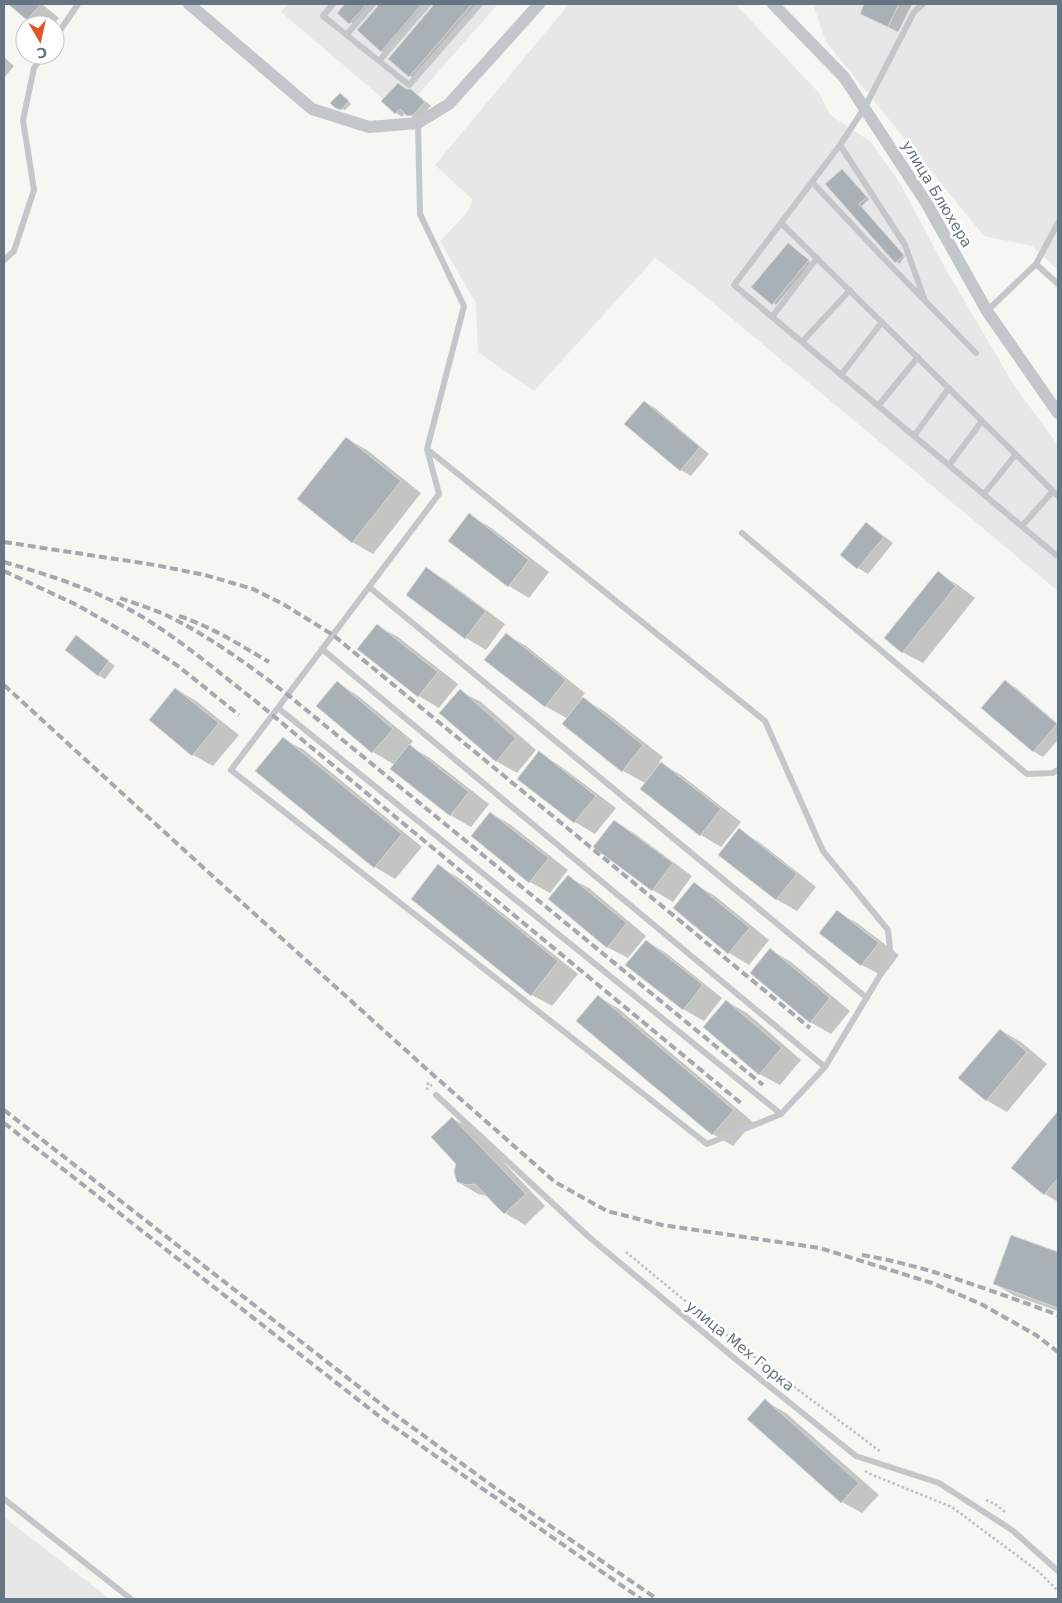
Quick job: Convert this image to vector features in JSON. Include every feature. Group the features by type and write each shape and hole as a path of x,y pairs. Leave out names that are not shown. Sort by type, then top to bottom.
{"street":[{"path":"190,4 312,109 369,127 418,123 449,104 539,4"},
{"name":"улица Блюхера","path":"773,4 844,77 865,107 927,204 987,311 1058,413"}],"lane":[{"path":"65,23 78,4"},
{"path":"333,4 323,16 408,85 480,4"},
{"path":"347,34 373,4"},
{"path":"379,61 428,4"},
{"path":"923,4 914,12 865,107 840,145 734,286 1056,555 1058,553"},
{"path":"4,260 14,251 34,190 23,120 36,65"},
{"path":"418,123 420,214 464,306 427,449 439,494 230,770 707,1144 781,1114 824,1066 891,957 888,930 822,851 765,721 427,449"},
{"path":"840,145 905,245 924,299"},
{"path":"812,182 976,353"},
{"path":"781,223 1056,494 1022,526"},
{"path":"987,311 1036,264 1058,223"},
{"path":"772,317 817,258"},
{"path":"1036,264 1058,284"},
{"path":"802,342 850,290"},
{"path":"841,375 882,322"},
{"path":"878,406 918,357"},
{"path":"914,436 949,388"},
{"path":"949,465 982,421"},
{"path":"984,494 1016,454"},
{"path":"742,533 1027,774 1052,773 1058,770"},
{"path":"369,587 866,998"},
{"path":"322,649 824,1066"},
{"path":"278,708 781,1114"},
{"name":"улица Мех Горка","path":"436,1092 589,1237 739,1362 856,1456 939,1483 1012,1530 1058,1571"},
{"path":"4,1499 131,1599"}],"path":[{"path":"425,1096 428,1083 436,1092"},
{"path":"620,1248 740,1346 878,1451 887,1455"},
{"path":"862,1468 870,1474 952,1507 1040,1572 1058,1591"},
{"path":"986,1500 996,1504 1009,1515"}],"shaded area":[{"path":"288,4 498,4 401,114 281,12"},
{"path":"569,4 735,4 819,93 830,115 871,142 900,183 945,268 1015,387 1058,445 1058,591 693,286 655,258 534,391 478,352 476,303 440,241 467,213 473,200 435,165"},
{"path":"813,4 1058,4 1058,270 1032,246 984,236 826,42"},
{"path":"5,1518 110,1599 4,1599"}],"building":[{"path":"8,4 41,4 31,15 21,15"},
{"path":"345,4 367,4 349,24 337,13"},
{"path":"378,4 422,4 381,52 357,30"},
{"path":"433,4 472,4 409,77 388,59"},
{"path":"864,4 899,4 888,27 860,14"},
{"path":"398,83 406,89 411,89 425,102 413,115 407,116 400,109 395,114 381,101"},
{"path":"340,93 349,101 341,110 335,108 330,103"},
{"path":"842,169 867,197 859,204 903,254 904,256 895,263 825,184"},
{"path":"788,243 809,260 772,305 751,287"},
{"path":"644,401 700,447 680,471 624,424"},
{"path":"346,437 401,481 352,543 297,499"},
{"path":"469,513 529,560 508,587 448,541"},
{"path":"866,522 884,537 857,569 840,555"},
{"path":"426,567 486,611 465,639 406,595"},
{"path":"938,571 956,586 902,653 884,638"},
{"path":"377,624 438,672 418,697 357,649"},
{"path":"506,633 566,680 545,707 484,660"},
{"path":"76,635 109,661 98,676 65,650"},
{"path":"1005,680 1057,724 1033,752 981,708"},
{"path":"337,681 393,729 372,753 316,706"},
{"path":"175,688 219,723 192,756 149,720"},
{"path":"460,689 516,738 496,762 439,713"},
{"path":"583,697 643,745 622,772 562,724"},
{"path":"283,737 402,834 374,868 255,771"},
{"path":"409,744 469,792 450,816 390,769"},
{"path":"539,751 596,796 574,823 517,779"},
{"path":"661,762 721,809 700,836 640,789"},
{"path":"490,812 549,858 529,883 471,836"},
{"path":"614,820 673,863 652,891 593,847"},
{"path":"739,828 797,874 776,900 718,855"},
{"path":"438,864 558,961 531,996 411,899"},
{"path":"568,875 627,923 607,948 548,899"},
{"path":"694,882 750,928 728,954 673,908"},
{"path":"837,910 879,943 861,966 819,933"},
{"path":"646,940 703,985 683,1010 625,965"},
{"path":"770,948 830,998 810,1023 750,973"},
{"path":"598,995 734,1110 712,1135 576,1021"},
{"path":"726,1000 782,1048 759,1075 703,1027"},
{"path":"1000,1029 1027,1052 986,1101 958,1078"},
{"path":"1058,1111 1058,1178 1044,1195 1011,1168"},
{"path":"452,1117 526,1194 504,1214 475,1184 467,1185 457,1182 454,1172 456,1164 431,1137"},
{"path":"1011,1235 1058,1252 1058,1308 993,1284"},
{"path":"765,1399 859,1483 841,1503 747,1419"}],"railway":[{"path":"4,542 155,565 205,575 253,589 283,604 333,635 810,1028"},
{"path":"4,562 61,580 115,602 152,623 187,647 253,699 742,1104"},
{"path":"4,571 77,605 145,644 178,666 239,715"},
{"path":"120,598 186,625 274,684 763,1085"},
{"path":"179,616 214,631 269,662"},
{"path":"4,685 207,871 555,1182 607,1211 662,1225 820,1248 932,1283 981,1304 1036,1335 1058,1352"},
{"path":"4,1110 390,1411 498,1490 657,1599"},
{"path":"4,1123 384,1420 641,1599"},
{"path":"862,1255 936,1273 1058,1315"}]}
